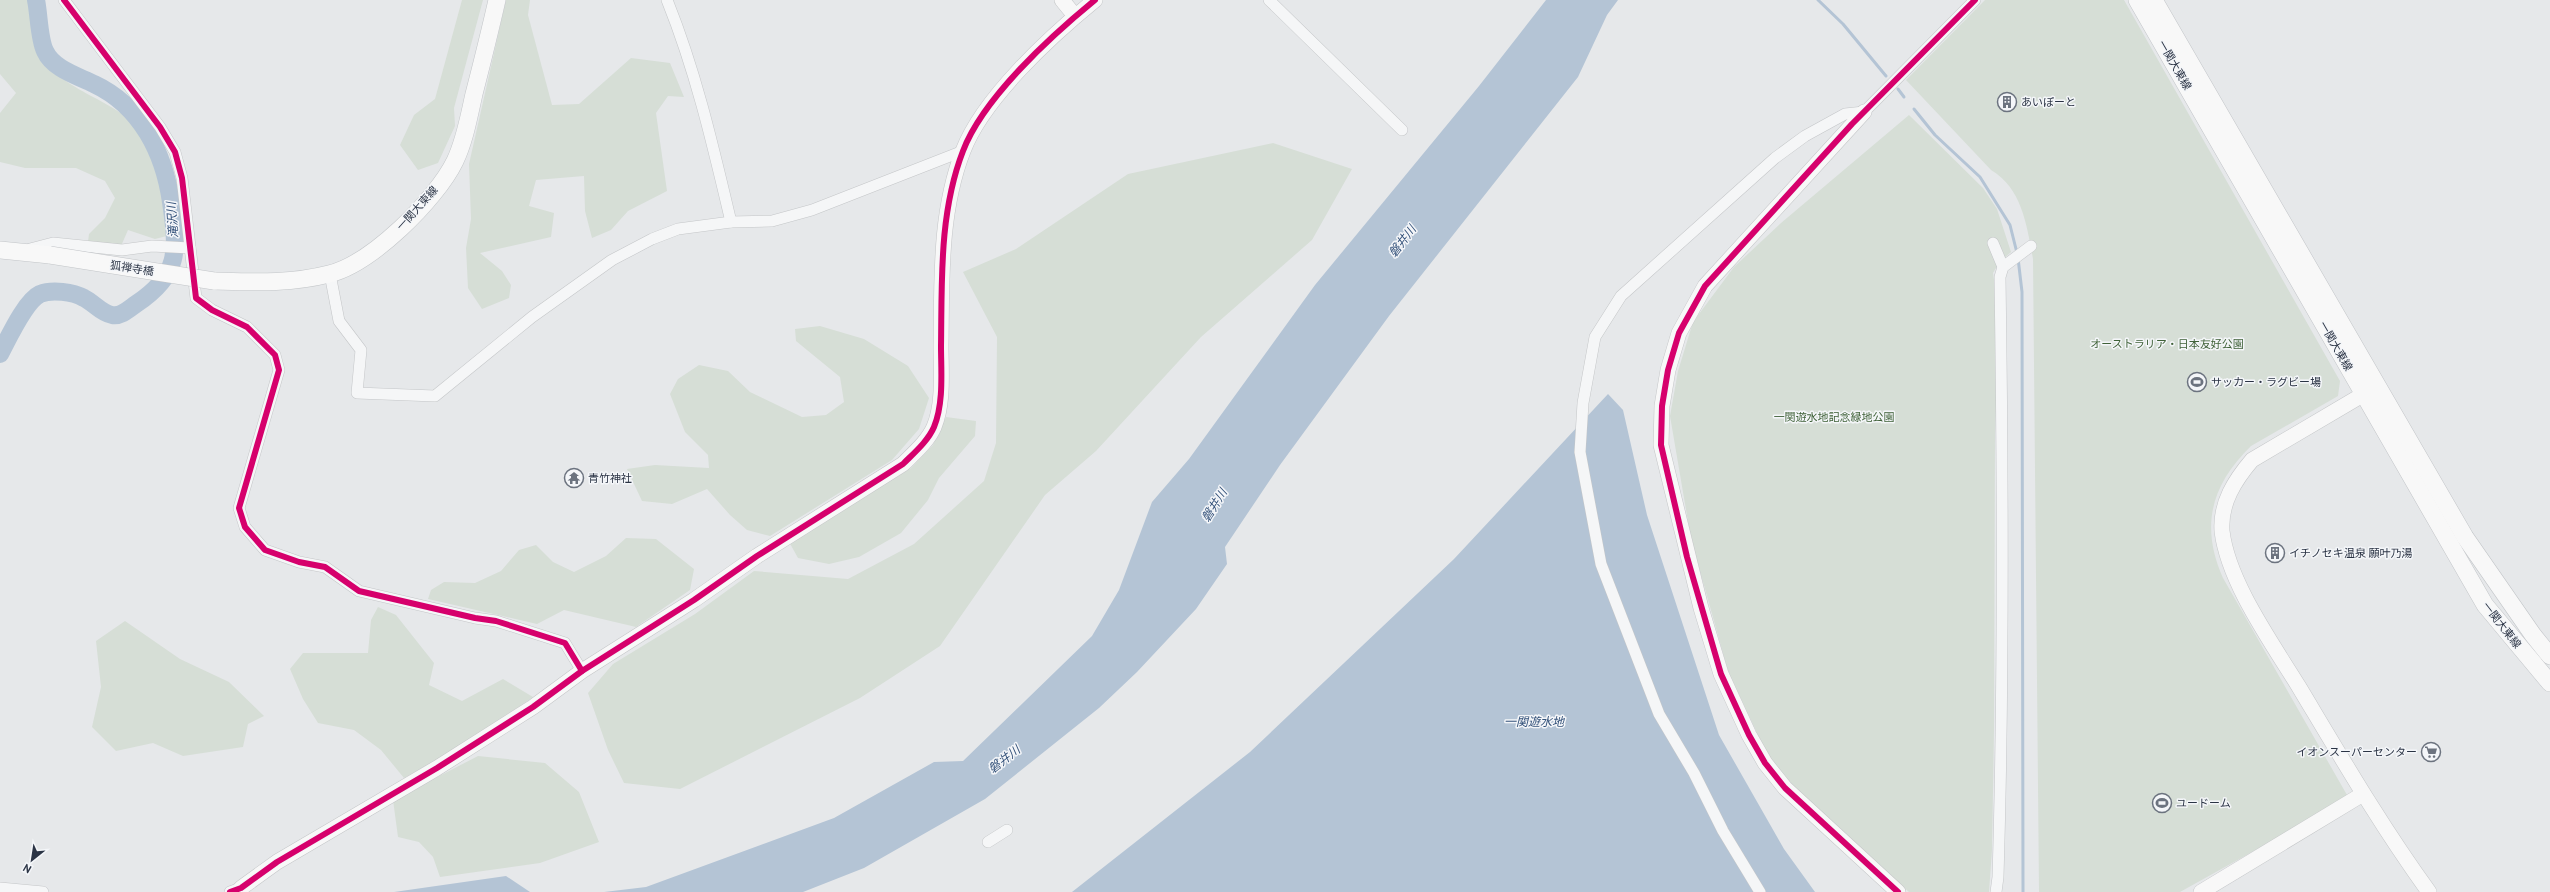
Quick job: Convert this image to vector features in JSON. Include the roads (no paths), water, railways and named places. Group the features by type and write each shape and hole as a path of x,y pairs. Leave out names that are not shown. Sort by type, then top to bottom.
{"main road":[{"name":"一関大東線","path":"214,281 276,284 330,274 357,261 406,224 429,198 454,162 467,125 497,0"},
{"name":"一関大東線","path":"2137,0 2485,605 2550,683"},
{"name":"一関大東線","path":"2154,0 2464,537 2533,635 2550,656"},
{"path":"0,250 24,251"},
{"name":"狐禅寺橋","path":"24,251 214,281"}],"street":[{"path":"64,0 160,127 175,152 182,178 188,248 196,298 212,310 247,327 276,354 279,370 239,508 245,527 265,550 299,562 325,567 359,591 475,618 496,621 565,642 582,671"},
{"path":"667,0 683,40 705,111 731,222"},
{"path":"1062,0 1075,16"},
{"path":"237,891 277,862 437,768 533,708 582,671 694,600 756,556 903,464 921,445 934,427 940,397 943,253 949,199 963,151 986,108 1075,16 1095,0"},
{"path":"1268,0 1402,130"},
{"path":"1898,892 1784,788 1765,763 1749,735 1721,674 1701,608 1661,445 1662,406 1668,370 1679,334 1704,286 1864,112 1975,0"},
{"path":"1760,892 1723,831 1694,773 1659,714 1601,564 1580,452 1583,403 1595,337 1621,296 1775,158 1805,136 1846,114 1864,112"},
{"path":"330,274 340,321 361,350 357,393 435,396 532,317 612,260 652,239 678,229 731,222 772,221 812,210 963,151"},
{"path":"24,251 53,243 122,250 152,246 188,248"},
{"path":"1993,243 2003,267"},
{"path":"1996,892 1998,877 2002,711 2000,277 2003,267 2031,246"},
{"path":"2364,394 2252,460 2239,474 2226,501 2222,529 2226,553 2241,587 2264,630 2388,836 2429,892"},
{"path":"2201,892 2363,794"},
{"path":"988,842 1007,830"},
{"path":"0,888 43,892"}],"water":[{"name":"磐井川","path":"1546,0 1618,0 1607,15 1578,77 1389,316 1280,465 1225,547 1227,564 1196,609 1137,672 1099,708 985,799 864,868 803,892 604,892 646,887 834,818 934,762 963,761 1092,636 1119,590 1152,502 1189,459 1315,285 1479,86"},
{"name":"一関遊水地","path":"1608,394 1623,410 1647,515 1719,735 1784,849 1815,892 1072,892 1250,752 1454,559"},
{"path":"506,876 530,892 394,892"}],"waterway":[{"name":"滝沢川","path":"0,354 23,312 34,298 40,294 56,291 74,294 88,300 108,314 119,315 128,310 161,283 173,260 175,248 175,235 168,184 163,166 148,133 125,105 111,93 66,71 54,63 45,51 41,40 36,0"},
{"path":"1818,0 1843,24 1886,76"},
{"path":"1898,89 1904,97"},
{"path":"1914,109 1935,135 1980,177 2010,225 2017,253"},
{"path":"2018,258 2022,292 2023,892"}],"place":[{"name":"あいぽーと","path":"2007,102"},
{"name":"サッカー・ラグビー場","path":"2197,382"},
{"name":"青竹神社","path":"574,478"},
{"name":"イチノセキ温泉 願叶乃湯","path":"2275,553"},
{"name":"イオンスーパーセンター","path":"2431,752"},
{"name":"ユードーム","path":"2162,803"}],"park label":[{"name":"オーストラリア・日本友好公園","path":"2167,344"},
{"name":"一関遊水地記念緑地公園","path":"1834,417"}]}
